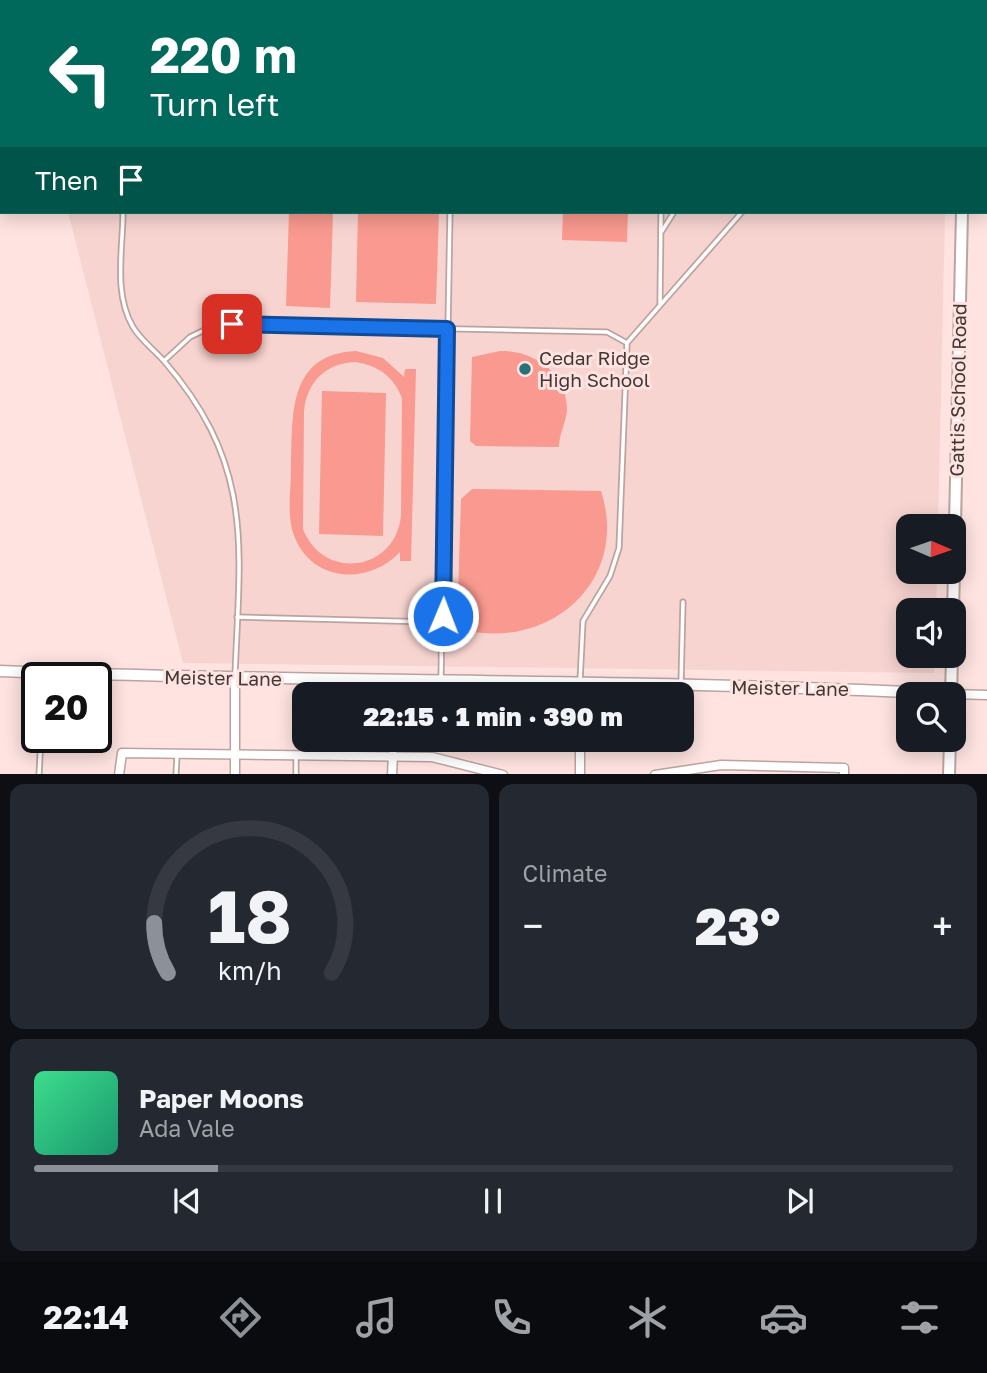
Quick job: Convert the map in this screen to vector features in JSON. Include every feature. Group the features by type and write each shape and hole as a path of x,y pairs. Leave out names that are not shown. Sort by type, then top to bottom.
{"main road":[{"name":"Gattis School Road","path":"955,514 962,214"},
{"path":"949,774 950,752"}],"street":[{"name":"Meister Lane","path":"0,671 21,673"},
{"name":"Meister Lane","path":"112,676 510,682"},
{"path":"235,679 235,774"},
{"name":"Meister Lane","path":"694,685 896,692"},
{"path":"966,694 987,695"},
{"path":"580,752 580,774"},
{"path":"119,774 122,753 432,757 499,774"},
{"path":"392,774 393,755"},
{"path":"669,774 698,772 721,765 844,768 844,774"}],"lane":[{"path":"124,214 121,281 124,304 133,328 191,392 217,440 233,489 240,532 235,679"},
{"path":"440,681 438,629 443,616 450,214"},
{"path":"660,305 661,214"},
{"path":"661,233 673,214"},
{"path":"580,682 583,621 610,576 619,548 627,343 740,214"},
{"path":"164,360 190,337 217,324 607,332 627,343"},
{"path":"681,682 682,602"},
{"path":"237,617 424,621 433,622 438,629"},
{"path":"38,774 40,753"},
{"path":"176,774 177,755"},
{"path":"296,757 296,774"},
{"path":"457,774 459,765"}],"shaded area":[{"name":"Cedar Ridge High School","path":"69,214 945,214 938,514 896,514 896,584 937,584 936,598 896,598 896,668 934,668 934,673 183,663"},
{"path":"289,214 333,214 330,308 286,306"},
{"path":"358,214 439,214 436,304 356,302"},
{"path":"563,214 628,214 627,242 562,240"},
{"path":"356,351 383,358 404,377 405,369 416,369 411,561 400,561 400,552 387,563 358,574 328,571 315,564 304,553 292,530 292,429 298,392 305,376 317,364 333,355","holes":["345,363 363,364 378,369 390,378 402,398 401,516 396,535 386,549 373,558 357,563 341,563 326,557 313,546 303,529 304,411 309,391 327,370"]},
{"path":"500,351 536,359 555,375 566,397 567,410 559,447 476,446 470,441 472,357"},
{"path":"322,391 386,393 383,536 319,534"},
{"path":"472,489 601,491 607,525 603,555 592,582 573,604 549,621 520,631 489,633 457,628 461,499"}],"place":[{"name":"Cedar Ridge High School","path":"525,369"}],"route":[{"path":"232,324 447,329 443,616"}]}
